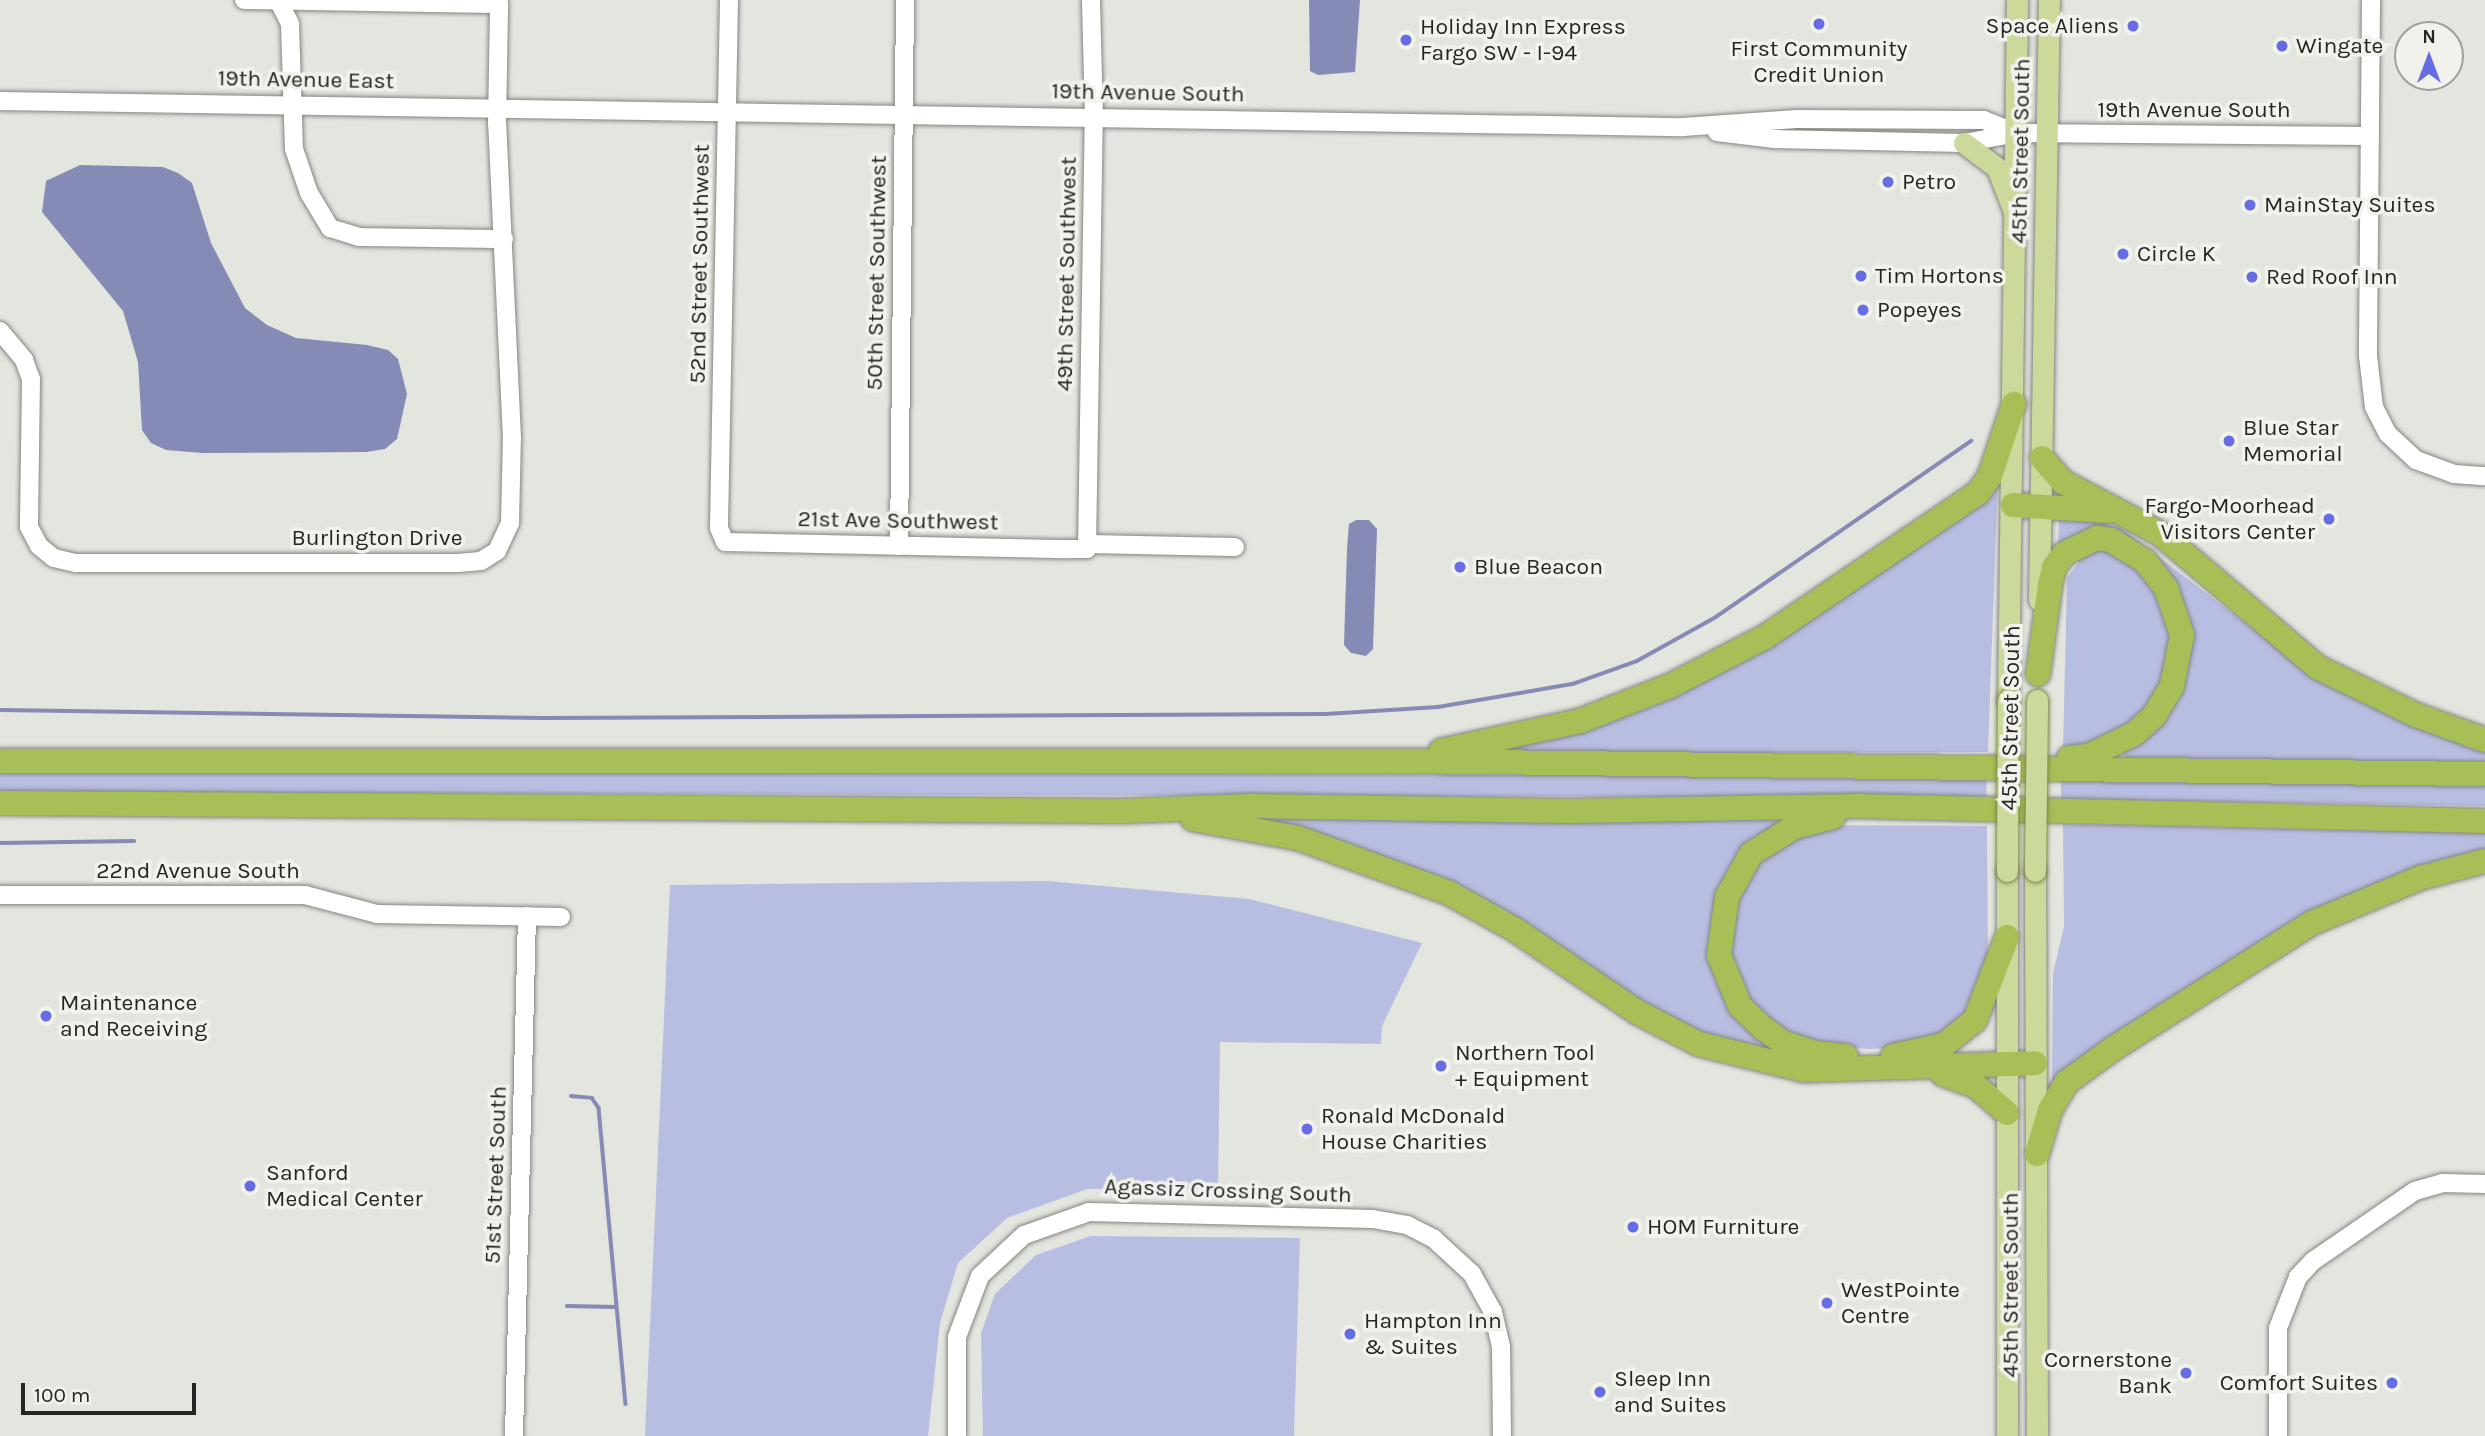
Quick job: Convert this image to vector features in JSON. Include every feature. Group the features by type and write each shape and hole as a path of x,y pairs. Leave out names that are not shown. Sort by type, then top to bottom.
{"highway":[{"path":"1379,761 1474,746 1580,721 1670,686 1765,637 1978,493 1990,476 2014,404"},
{"path":"2042,458 2063,482 2161,534 2317,667 2416,715 2485,740"},
{"path":"2013,505 2126,514"},
{"path":"1965,767 2088,756 2134,734 2154,716 2177,671 2182,635 2166,588 2145,561 2111,540 2097,538 2064,554 2052,576 2038,674"},
{"path":"0,744 292,759"},
{"path":"0,761 292,759 605,764 1379,761 2485,774"},
{"path":"0,803 1123,811 1250,806 1570,811 1896,807 2485,821"},
{"path":"0,821 170,803"},
{"path":"1896,807 1794,827 1751,854 1727,897 1719,928 1719,955 1740,1006 1784,1043 1815,1053 1908,1056 1926,1052 1959,1035 1975,1020 2007,937"},
{"path":"1123,811 1212,821 1298,838 1449,893 1514,929 1637,1012 1699,1044 1804,1070 1925,1069 2035,1063"},
{"path":"2037,1154 2050,1110 2067,1082 2114,1048 2312,923 2420,878 2485,861"},
{"path":"1925,1069 1976,1086 2007,1113"}],"main road":[{"name":"45th Street South","path":"2007,1436 2008,700 2013,505 2017,0"},
{"name":"45th Street South","path":"2037,1436 2035,871 2049,133 2049,0"},
{"path":"1964,142 1997,168 2016,215"}],"street":[{"path":"244,0 278,0 290,24 294,149 309,193 330,228 360,237 504,239"},
{"name":"Burlington Drive","path":"0,331 24,360 31,379 29,527 39,546 54,558 76,563 481,561 497,551 510,523 504,239 498,107 499,4 278,0"},
{"name":"52nd Street Southwest","path":"719,528 729,0"},
{"name":"50th Street Southwest","path":"899,546 905,0"},
{"name":"49th Street Southwest","path":"1087,546 1094,117 1091,0"},
{"path":"2371,0 2369,388 2388,434 2416,460 2431,468 2485,476"},
{"name":"19th Avenue East","path":"0,101 612,108"},
{"name":"19th Avenue South","path":"612,108 1683,127 1797,118 1984,120 2017,133"},
{"name":"19th Avenue South","path":"1683,127 1773,139 1964,142 2017,133 2370,136"},
{"name":"21st Ave Southwest","path":"719,528 725,542 899,546 1235,547"},
{"name":"22nd Avenue South","path":"0,895 305,895 377,914 561,917"},
{"name":"51st Street South","path":"514,1436 527,916"},
{"path":"2278,1436 2278,1328 2298,1277 2313,1261 2415,1191 2443,1183 2485,1184"},
{"name":"Agassiz Crossing South","path":"957,1436 957,1337 980,1276 1024,1235 1089,1212 1373,1219 1407,1225 1434,1238 1472,1274 1493,1312 1501,1346 1502,1436"}],"shaded area":[{"path":"1309,0 1360,0 1355,72 1318,75 1310,71"},
{"path":"80,165 163,167 178,173 192,183 211,243 245,308 267,325 296,338 367,345 388,350 398,359 407,394 397,439 385,449 366,452 202,453 166,450 151,443 142,430 138,362 123,311 42,212 46,181"},
{"path":"1998,474 1988,752 1497,754 1495,746 1641,706"},
{"path":"2059,518 2099,521 2122,529 2289,656 2485,749 2485,764 2125,758 2123,750 2185,675 2141,548 2063,546 2058,542"},
{"path":"1356,520 1369,520 1377,529 1373,649 1366,656 1351,653 1344,645 1349,524"},
{"path":"2105,547 2153,579 2174,631 2165,689 2114,738 2063,750 2067,578 2079,562 2074,556"},
{"path":"0,771 1987,775 1986,798 0,792"},
{"path":"2061,775 2485,783 2485,806 2061,799"},
{"path":"1276,817 1776,819 1777,826 1739,854 1726,873 1717,901 1713,955 1788,1060 1699,1036 1580,964 1278,827"},
{"path":"2063,824 2485,833 2485,853 2403,877 2057,1082 2052,1080 2053,973 2064,927"},
{"path":"1818,825 1987,826 1988,957 1970,1017 1917,1047 1869,1049 1808,1044 1762,1019 1738,984 1725,927 1753,862"},
{"path":"1047,881 1249,899 1422,943 1382,1026 1381,1044 1220,1042 1218,1189 1087,1189 1007,1218 958,1263 940,1323 928,1436 645,1436 670,885"},
{"path":"1091,1236 1300,1238 1294,1436 983,1436 981,1333 995,1294 1036,1255"}],"waterway":[{"path":"0,710 543,718 1326,714 1438,707 1573,684 1637,661 1716,617 1971,441"},
{"path":"0,843 134,841"},
{"path":"571,1096 592,1098 599,1108 626,1404"},
{"path":"567,1306 616,1307"}],"place":[{"name":"First Community Credit Union","path":"1819,24"},
{"name":"Space Aliens","path":"2133,26"},
{"name":"Holiday Inn Express Fargo SW - I-94","path":"1406,40"},
{"name":"Wingate","path":"2282,46"},
{"name":"Petro","path":"1888,182"},
{"name":"MainStay Suites","path":"2250,205"},
{"name":"Circle K","path":"2123,254"},
{"name":"Tim Hortons","path":"1861,276"},
{"name":"Red Roof Inn","path":"2252,277"},
{"name":"Popeyes","path":"1863,310"},
{"name":"Blue Star Memorial","path":"2229,441"},
{"name":"Fargo-Moorhead Visitors Center","path":"2329,519"},
{"name":"Blue Beacon","path":"1460,567"},
{"name":"Maintenance and Receiving","path":"46,1016"},
{"name":"Northern Tool + Equipment","path":"1441,1066"},
{"name":"Ronald McDonald House Charities","path":"1307,1129"},
{"name":"Sanford Medical Center","path":"250,1186"},
{"name":"HOM Furniture","path":"1633,1227"},
{"name":"WestPointe Centre","path":"1827,1303"},
{"name":"Hampton Inn & Suites","path":"1350,1334"},
{"name":"Cornerstone Bank","path":"2186,1373"},
{"name":"Comfort Suites","path":"2392,1383"},
{"name":"Sleep Inn and Suites","path":"1600,1392"}]}
